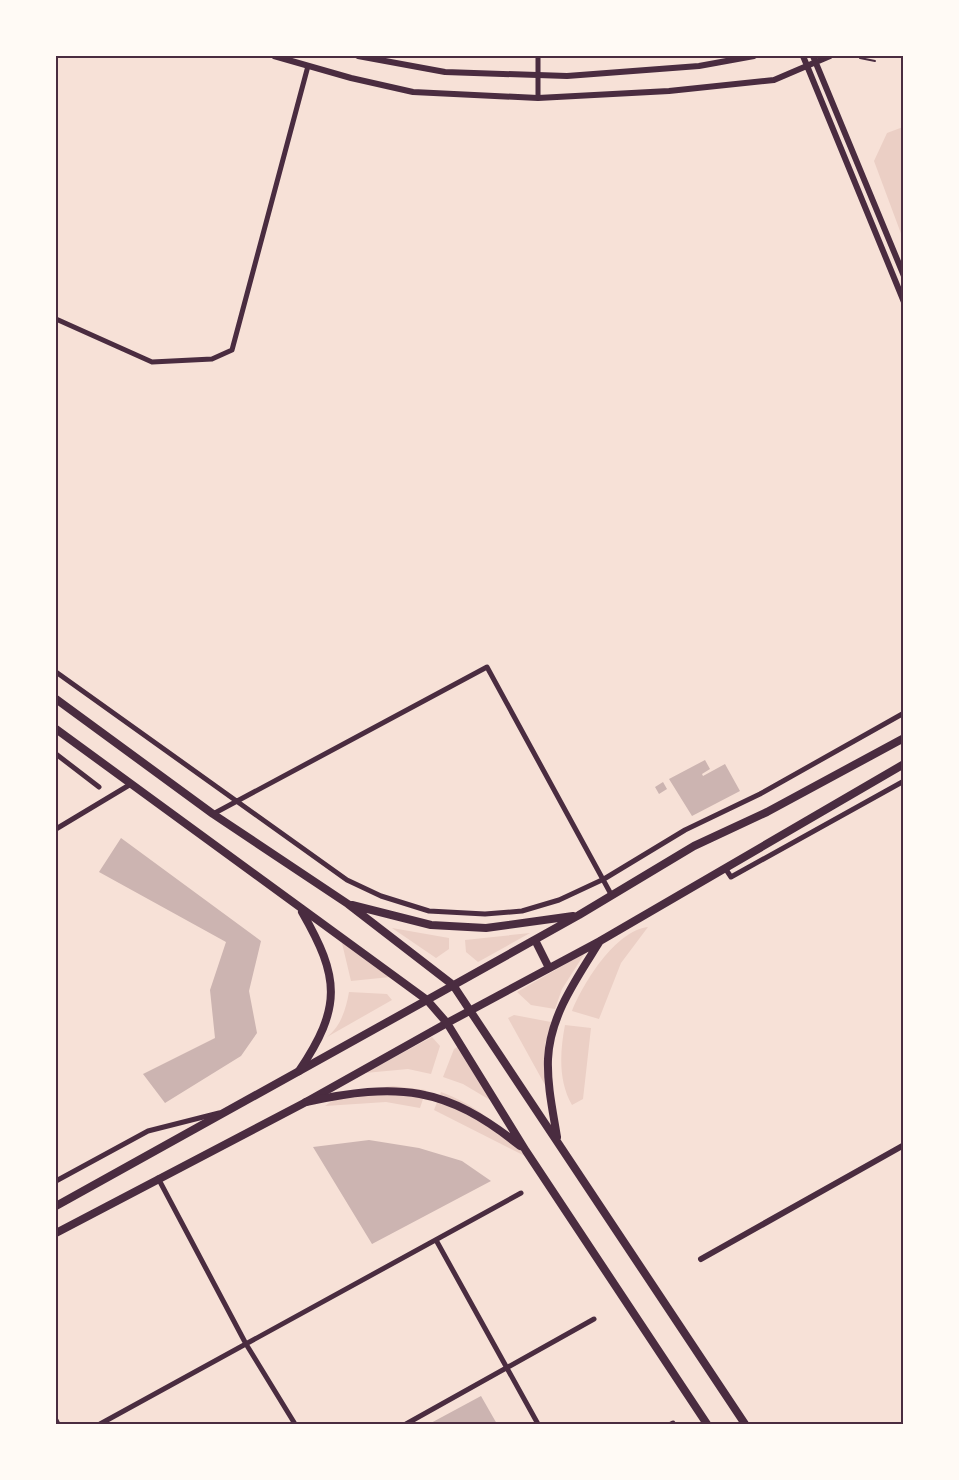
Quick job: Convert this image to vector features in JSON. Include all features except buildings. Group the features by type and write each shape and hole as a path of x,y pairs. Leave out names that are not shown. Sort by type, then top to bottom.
{"highway":[{"path":"56,699 213,813 348,904 453,985 745,1425"},
{"path":"56,729 428,1000 447,1023 526,1151 628,1300 707,1425"},
{"path":"428,1000 612,896 694,846 767,812 903,738"},
{"path":"447,1023 600,941 903,764"},
{"path":"348,904 431,925 486,928 579,915"},
{"path":"299,1071 322,1032 332,996 326,960 301,909"},
{"path":"535,940 549,968"},
{"path":"558,1142 550,1091 548,1058 553,1028 564,1000 600,941"},
{"path":"306,1102 351,1092 390,1089 429,1095 462,1106 494,1125 526,1151"}],"main road":[{"path":"56,1206 428,1000"},
{"path":"56,1233 306,1102 447,1023"}],"street":[{"path":"274,56 413,92 538,98 669,91 774,80 808,66 815,58 830,56"},
{"path":"358,56 445,72 567,76 699,66 754,56"},
{"path":"538,56 538,98"},
{"path":"803,56 903,302"},
{"path":"815,58 903,276"},
{"path":"56,319 152,362 212,359 232,350 308,66"},
{"path":"213,813 238,802 487,667 612,896"},
{"path":"56,672 347,880 381,896 429,911 485,914 522,911 559,900 604,879 685,830 759,794 903,713"},
{"path":"56,754 99,787"},
{"path":"725,868 731,877 903,781"},
{"path":"56,829 131,784"},
{"path":"56,1181 148,1131 235,1108"},
{"path":"701,1259 903,1145"},
{"path":"158,1178 246,1344 295,1425"},
{"path":"100,1425 521,1193"},
{"path":"436,1240 538,1425"},
{"path":"406,1425 594,1319"},
{"path":"56,1420 58,1425"}],"path":[{"path":"861,56 860,58 875,61"}],"shaded area":[{"path":"904,127 903,239 874,161 887,133"},
{"path":"648,927 621,963 599,1019 572,1011 584,986 602,960 624,938"},
{"path":"392,928 449,938 449,949 436,958"},
{"path":"530,933 478,962 466,952 465,940"},
{"path":"341,939 400,976 351,981"},
{"path":"585,953 562,989 555,1009 531,1005 517,992"},
{"path":"349,992 387,994 392,1000 327,1037 342,1017"},
{"path":"514,1015 551,1022 545,1044 545,1085 508,1018"},
{"path":"565,1025 591,1028 583,1099 572,1105 564,1086 561,1066"},
{"path":"432,1037 440,1046 431,1074 408,1069 365,1073"},
{"path":"461,1045 490,1100 463,1084 443,1077 454,1049"},
{"path":"393,1086 426,1090 420,1108 386,1102 325,1106 348,1094"},
{"path":"441,1092 478,1110 525,1156 434,1110"}]}
